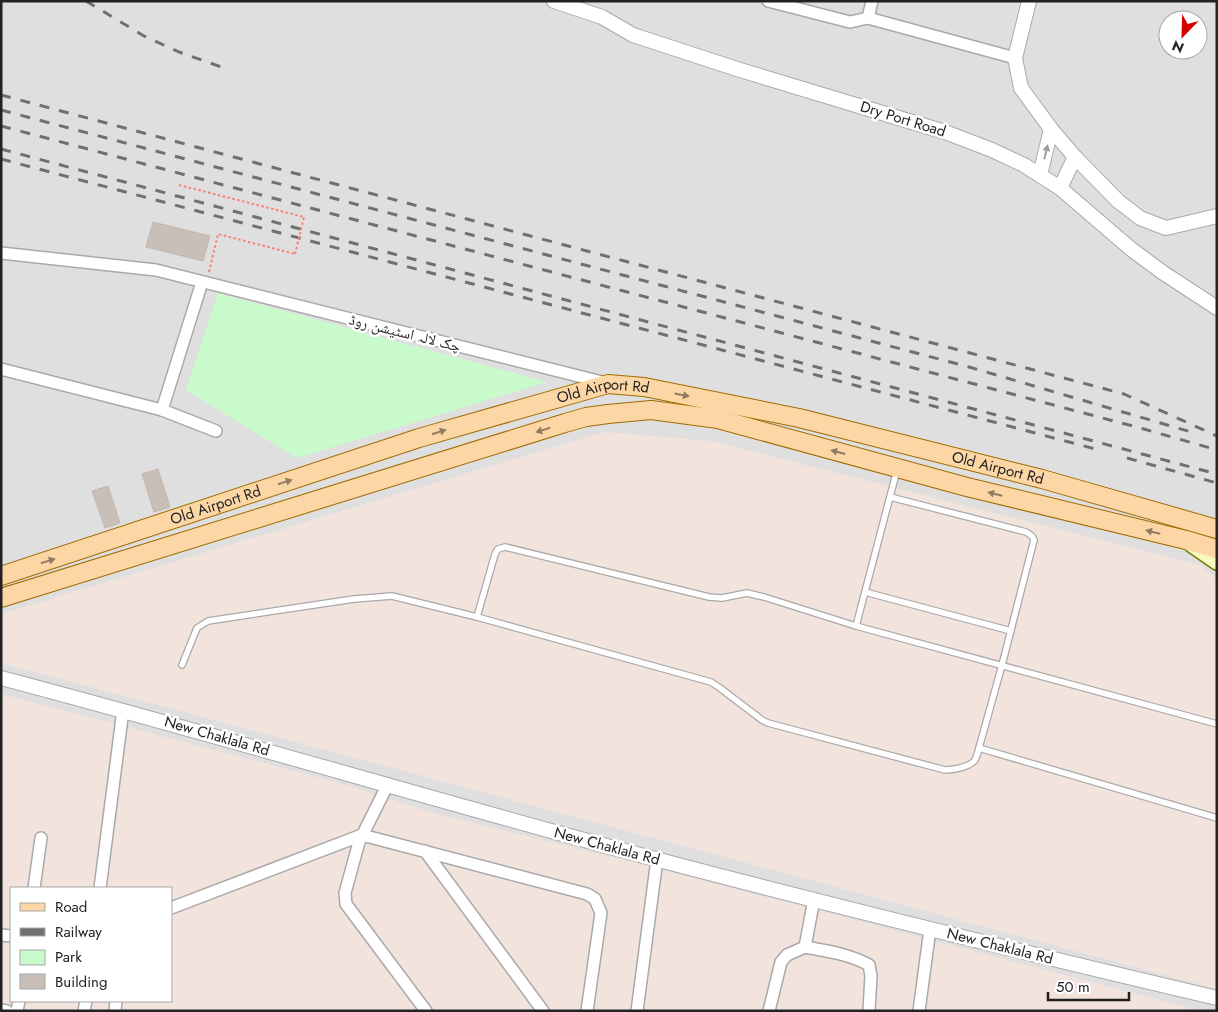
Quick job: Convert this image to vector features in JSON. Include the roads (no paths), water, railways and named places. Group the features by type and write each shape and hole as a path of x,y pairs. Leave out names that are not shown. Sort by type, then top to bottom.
{"main road":[{"name":"Old Airport Rd","path":"1,576 419,438 608,384 644,387 809,421 1042,479 1217,529"},
{"path":"644,387 626,392 623,398 626,404 651,410"},
{"path":"565,423 583,413 588,401 581,395 566,395"},
{"name":"Old Airport Rd","path":"1,598 565,423 593,416 651,410 718,419 986,492 1217,549"},
{"path":"1186,540 1217,562"}],"street":[{"name":"Dry Port Road","path":"554,1 602,17 633,35 737,69 945,132 992,150 1024,165 1060,188 1130,249 1217,308"},
{"path":"768,1 850,22 868,18 1015,58"},
{"path":"868,18 872,1"},
{"path":"1029,1 1015,58 1021,88 1051,129 1075,157 1118,201 1140,218 1166,228 1217,216"},
{"path":"1040,176 1051,129"},
{"path":"1060,188 1075,157"},
{"name":"چک لالہ اسٹیشن روڈ","path":"1,253 156,270 608,384"},
{"path":"162,410 204,283"},
{"path":"1,369 162,410 216,431"},
{"name":"New Chaklala Rd","path":"1,678 123,710 656,859 930,929 1217,998"},
{"path":"100,887 123,710"},
{"path":"388,784 362,835 345,893 346,904 426,1011"},
{"path":"172,908 362,835 588,894 595,899 601,913 587,1011"},
{"path":"34,887 41,838"},
{"path":"425,851 543,1011"},
{"path":"638,1011 656,859"},
{"path":"805,947 814,899"},
{"path":"919,1011 930,929"},
{"path":"769,1011 781,962 787,955 805,947 838,953 858,959 869,965 871,976 869,1011"},
{"path":"1,1010 7,1011"}],"lane":[{"path":"856,626 898,468"},
{"path":"182,665 197,628 208,621 354,599 392,596 477,617 711,682 768,723 950,770 975,760 1034,540 1026,532 890,497"},
{"path":"477,617 495,554 498,549 505,547 709,597 722,598 747,594 764,597 856,626 1217,724"},
{"path":"865,592 1011,631"},
{"path":"979,748 1217,818"}],"railway":[{"path":"86,1 144,36 179,52 227,69"},
{"path":"1,95 1124,394 1217,436"},
{"path":"1,110 969,367 1198,434"},
{"path":"1,126 1217,450"},
{"path":"1,149 1217,474"},
{"path":"1,159 1103,451"},
{"path":"1127,458 1217,483"}]}
